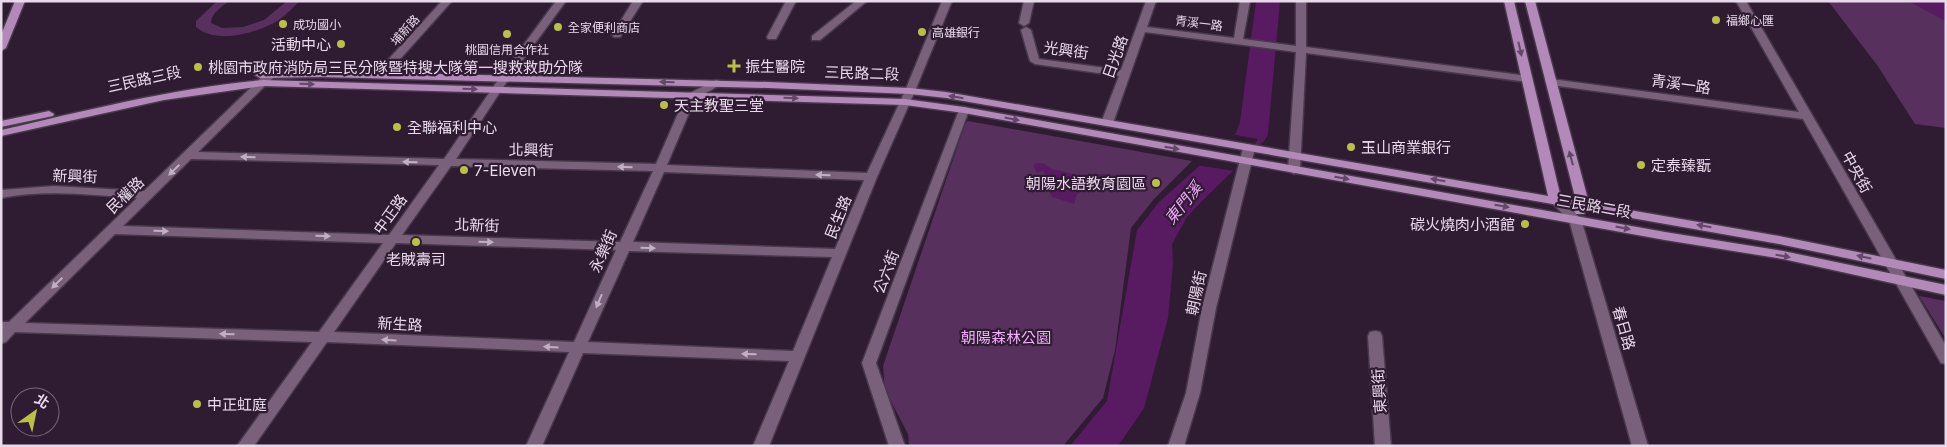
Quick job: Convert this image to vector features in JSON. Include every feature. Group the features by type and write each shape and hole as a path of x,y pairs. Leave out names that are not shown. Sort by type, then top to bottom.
{"main road":[{"path":"1,48 20,1"},
{"path":"1509,1 1555,200"},
{"path":"1530,1 1583,205 1575,219"},
{"name":"三民路三段","path":"1,124 201,82 380,75 500,85"},
{"name":"三民路三段","path":"1,133 171,95 267,79 500,85"},
{"name":"三民路二段","path":"500,85 716,83 908,96 964,110 1205,154 1783,255 1946,290"},
{"name":"三民路二段","path":"500,85 690,97 951,96 1779,240 1946,275"}],"street":[{"name":"埔新路","path":"380,75 447,1"},
{"name":"中正路","path":"245,446 561,1"},
{"path":"617,35 638,1"},
{"path":"772,36 791,1"},
{"path":"816,38 862,1"},
{"name":"民生路","path":"762,446 797,356 947,1"},
{"name":"光興街","path":"1029,1 1025,26 1035,61 1125,74"},
{"name":"日光路","path":"1107,123 1151,1"},
{"path":"1238,42 1245,1"},
{"path":"1294,170 1301,1"},
{"name":"中央街","path":"1742,1 1946,359"},
{"name":"青溪一路","path":"1141,30 1300,49"},
{"path":"1300,49 1527,79"},
{"name":"民權路","path":"1,338 6,327 112,230 267,79"},
{"name":"青溪一路","path":"1551,82 1806,116"},
{"path":"690,97 716,83"},
{"name":"永樂街","path":"534,446 622,247 660,168 690,97"},
{"name":"公六街","path":"897,446 869,363 964,110"},
{"name":"朝陽街","path":"1176,446 1193,393 1241,160 1248,148"},
{"name":"北興街","path":"189,155 660,168 872,177"},
{"name":"新興街","path":"1,194 14,191 72,191 148,195"},
{"path":"1555,200 1575,219"},
{"name":"春日路","path":"1575,219 1640,446"},
{"name":"北新街","path":"112,230 841,253"},
{"name":"新生路","path":"6,327 324,337 797,356"},
{"name":"東興街","path":"1375,336 1383,446"}],"green space":[{"path":"217,1 229,1 217,10 211,19 211,23 222,28 243,27 264,20 287,1 300,1 282,18 270,25 249,33 226,36 204,32 196,27 196,21"},
{"path":"1828,1 1909,1 1946,21 1946,128 1915,124 1877,65"},
{"name":"朝陽森林公園","path":"968,121 1192,161 1154,199 1131,228 1115,350 1103,398 1063,446 909,446 908,434 885,390 883,366 965,124"},
{"path":"1919,296 1946,301 1946,339"}],"water":[{"name":"東門溪","path":"1256,1 1280,1 1268,134 1265,140 1187,217 1172,244 1173,264 1168,318 1144,408 1118,446 1070,446 1107,401 1137,230 1159,202 1236,133 1240,122"},
{"path":"1909,1 1946,1 1946,21"},
{"path":"1043,163 1052,169 1077,175 1107,174 1111,178 1077,194 1074,204 1052,197 1041,176 1046,175 1043,171 1037,173 1033,165"}],"pier":[{"path":"1231,134 1258,139 1241,166 1235,171 1196,165"}],"place":[{"name":"福鄉心匯","path":"1716,20"},
{"name":"成功國小","path":"283,24"},
{"name":"全家便利商店","path":"558,27"},
{"name":"高雄銀行","path":"922,32"},
{"name":"桃園信用合作社","path":"507,34"},
{"name":"活動中心","path":"341,44"},
{"name":"振生醫院","path":"734,66"},
{"name":"桃園市政府消防局三民分隊暨特搜大隊第一搜救救助分隊","path":"198,67"},
{"name":"天主教聖三堂","path":"664,105"},
{"name":"全聯福利中心","path":"397,127"},
{"name":"玉山商業銀行","path":"1351,147"},
{"name":"定泰臻翫","path":"1641,165"},
{"name":"7-Eleven","path":"464,170"},
{"name":"朝陽水語教育園區","path":"1156,183"},
{"name":"碳火燒肉小酒館","path":"1525,224"},
{"name":"老賊壽司","path":"416,242"},
{"name":"中正虹庭","path":"197,404"}]}
